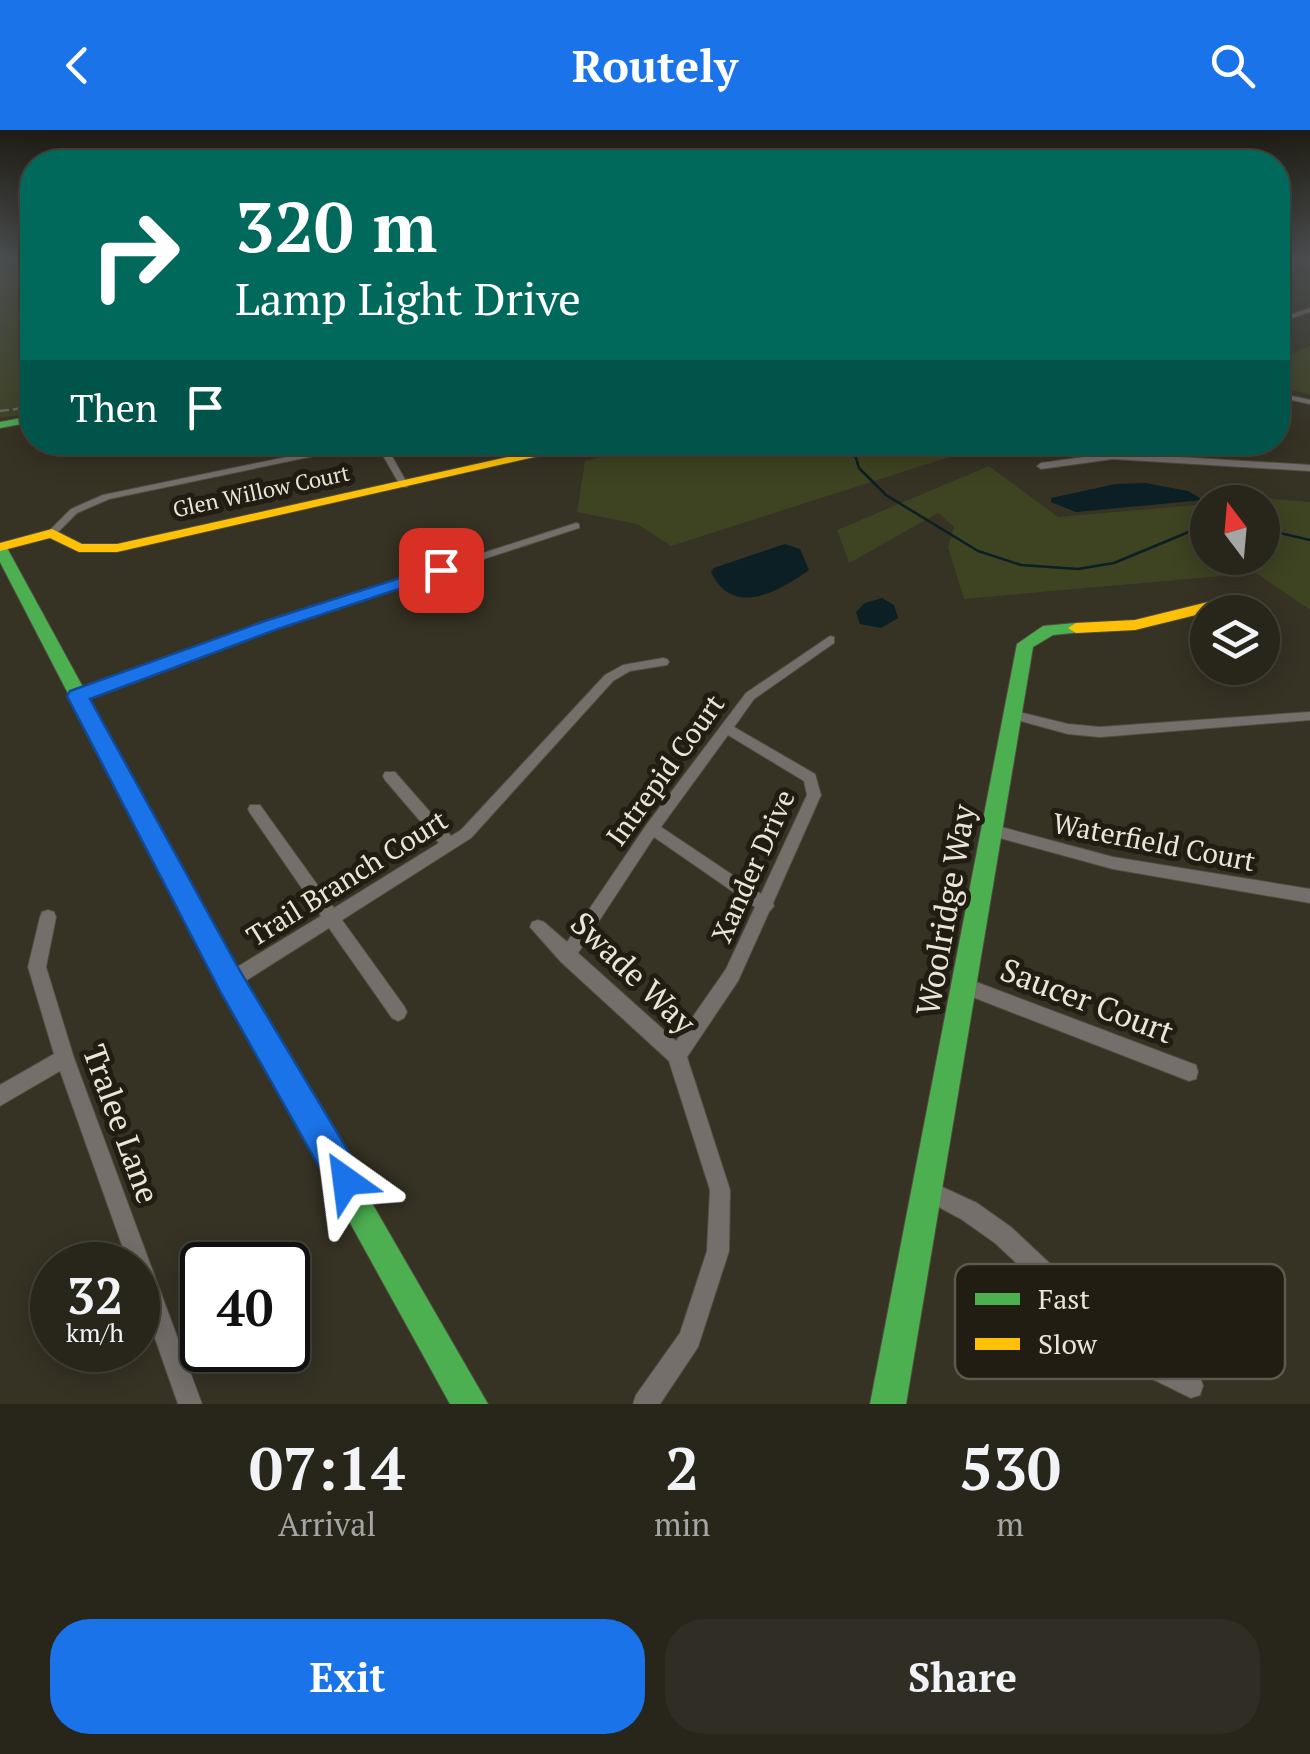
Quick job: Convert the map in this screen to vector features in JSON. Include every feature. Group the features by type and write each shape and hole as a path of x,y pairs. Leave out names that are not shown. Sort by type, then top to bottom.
{"street":[{"path":"312,455 106,497 74,511 52,533 0,547 230,981 470,1404"},
{"path":"384,455 404,485"},
{"name":"Glen Willow Court","path":"52,533 79,548 106,550 537,455"},
{"path":"1040,466 1114,456 1310,468"},
{"path":"78,696 271,625 576,526"},
{"name":"Woolridge Way","path":"888,1404 1022,650 1028,640 1042,632 1135,625 1190,612"},
{"name":"Intrepid Court","path":"567,956 652,828 750,696 830,640"},
{"name":"Trail Branch Court","path":"230,981 476,824 608,678 627,668 664,662"},
{"path":"1011,714 1068,729 1100,732 1310,716"},
{"name":"Xander Drive","path":"677,1055 732,975 814,795 810,778 726,728"},
{"path":"390,776 450,844"},
{"path":"255,809 398,1012"},
{"path":"652,828 766,906"},
{"name":"Waterfield Court","path":"990,830 1113,863 1310,896"},
{"name":"Tralee Lane","path":"48,917 37,967 65,1058 190,1404"},
{"name":"Swade Way","path":"538,927 677,1055 720,1190 718,1251 690,1339 645,1404"},
{"name":"Saucer Court","path":"964,985 1189,1072"},
{"path":"0,1096 65,1058"},
{"path":"927,1190 969,1210 1034,1264"},
{"path":"1177,1379 1191,1386"}],"green space":[{"path":"0,319 20,319 20,415 0,418"},
{"path":"1310,346 1310,395 1290,389 1290,355"},
{"path":"612,455 955,455 671,546 637,524 577,512 585,461"},
{"path":"989,466 1058,517 1190,505 1190,575 1234,575 964,599 948,547 954,527 938,513 849,563 837,530"},
{"path":"1280,499 1310,502 1310,610 1259,575 1280,575"}],"water":[{"path":"1145,483 1188,491 1190,501 1076,512 1051,502 1051,498 1116,484"},
{"path":"785,544 800,549 809,570 770,592 744,597 731,594 711,572 714,568"},
{"path":"882,598 894,605 898,618 881,628 860,624 856,612 865,603"}],"waterway":[{"path":"855,455 859,468 886,495 978,551 1021,565 1078,569 1114,563 1190,531"},
{"path":"1280,533 1310,540"}],"railway":[{"path":"0,411 20,408"}],"traffic: fast":[{"path":"0,425 20,421"},
{"path":"0,548 230,981 470,1404"},
{"path":"888,1404 1025,644 1049,630 1076,628"}],"traffic: slow":[{"path":"0,547 52,533 79,548 117,548 536,455"},
{"path":"1076,628 1135,625 1190,611"}],"route":[{"path":"346,1181 267,1048 78,696 271,625 441,570"}]}
